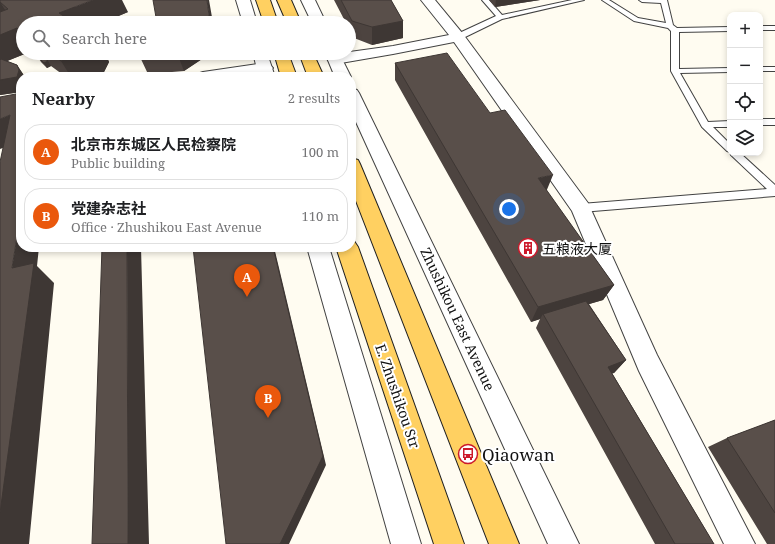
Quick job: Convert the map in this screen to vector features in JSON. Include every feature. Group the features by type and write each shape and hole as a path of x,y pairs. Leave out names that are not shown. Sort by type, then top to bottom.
{"main road":[{"path":"263,0 269,16"},
{"path":"284,0 291,16"},
{"path":"283,60 287,72"},
{"path":"309,60 314,72"},
{"path":"356,176 504,544"},
{"name":"E. Zhushikou Str","path":"349,252 449,544"}],"street":[{"path":"243,0 248,16"},
{"path":"308,0 315,16"},
{"path":"428,0 458,37 581,208 648,363 740,544"},
{"path":"356,54 393,50 458,37"},
{"path":"335,60 341,72"},
{"path":"231,72 264,66"},
{"name":"Zhushikou East Avenue","path":"356,104 564,544"},
{"path":"319,252 406,544"}],"lane":[{"path":"485,0 500,17"},
{"path":"458,37 500,17 582,0"},
{"path":"605,0 636,20 672,28 727,29"},
{"path":"642,0 664,1 672,28 676,56 675,71 705,125 727,146"},
{"path":"763,28 775,28"},
{"path":"763,69 775,69"},
{"path":"675,71 727,70"},
{"path":"763,122 775,122"},
{"path":"705,125 727,124"},
{"path":"737,156 775,192"},
{"path":"581,208 775,192"}],"building":[{"path":"0,0 93,0 59,13 64,16 16,16 16,28 0,35 0,12 8,9 0,2"},
{"path":"153,0 207,0 209,16 156,16"},
{"path":"341,0 391,0 403,21 372,27 356,22 356,16 349,16"},
{"name":"五粮液大厦","path":"447,53 490,113 505,110 553,175 538,178 614,285 538,307 395,63"},
{"path":"1,59 17,65 19,70 18,72 16,72 16,77 0,80"},
{"path":"41,60 48,61 44,63"},
{"path":"16,94 16,243 12,268 34,263 0,513 0,162 10,115 0,119 0,97"},
{"path":"102,252 127,252 128,544 92,544"},
{"path":"194,252 274,252 323,456 280,544 226,544"},
{"path":"586,301 626,360 608,367 714,544 675,544 543,314"},
{"path":"775,420 775,513 727,438"}],"place":[{"name":"五粮液大厦","path":"528,248"},
{"name":"北京市东城区人民检察院","path":"247,297"},
{"name":"党建杂志社","path":"268,418"},
{"name":"Qiaowan","path":"468,454"}]}
